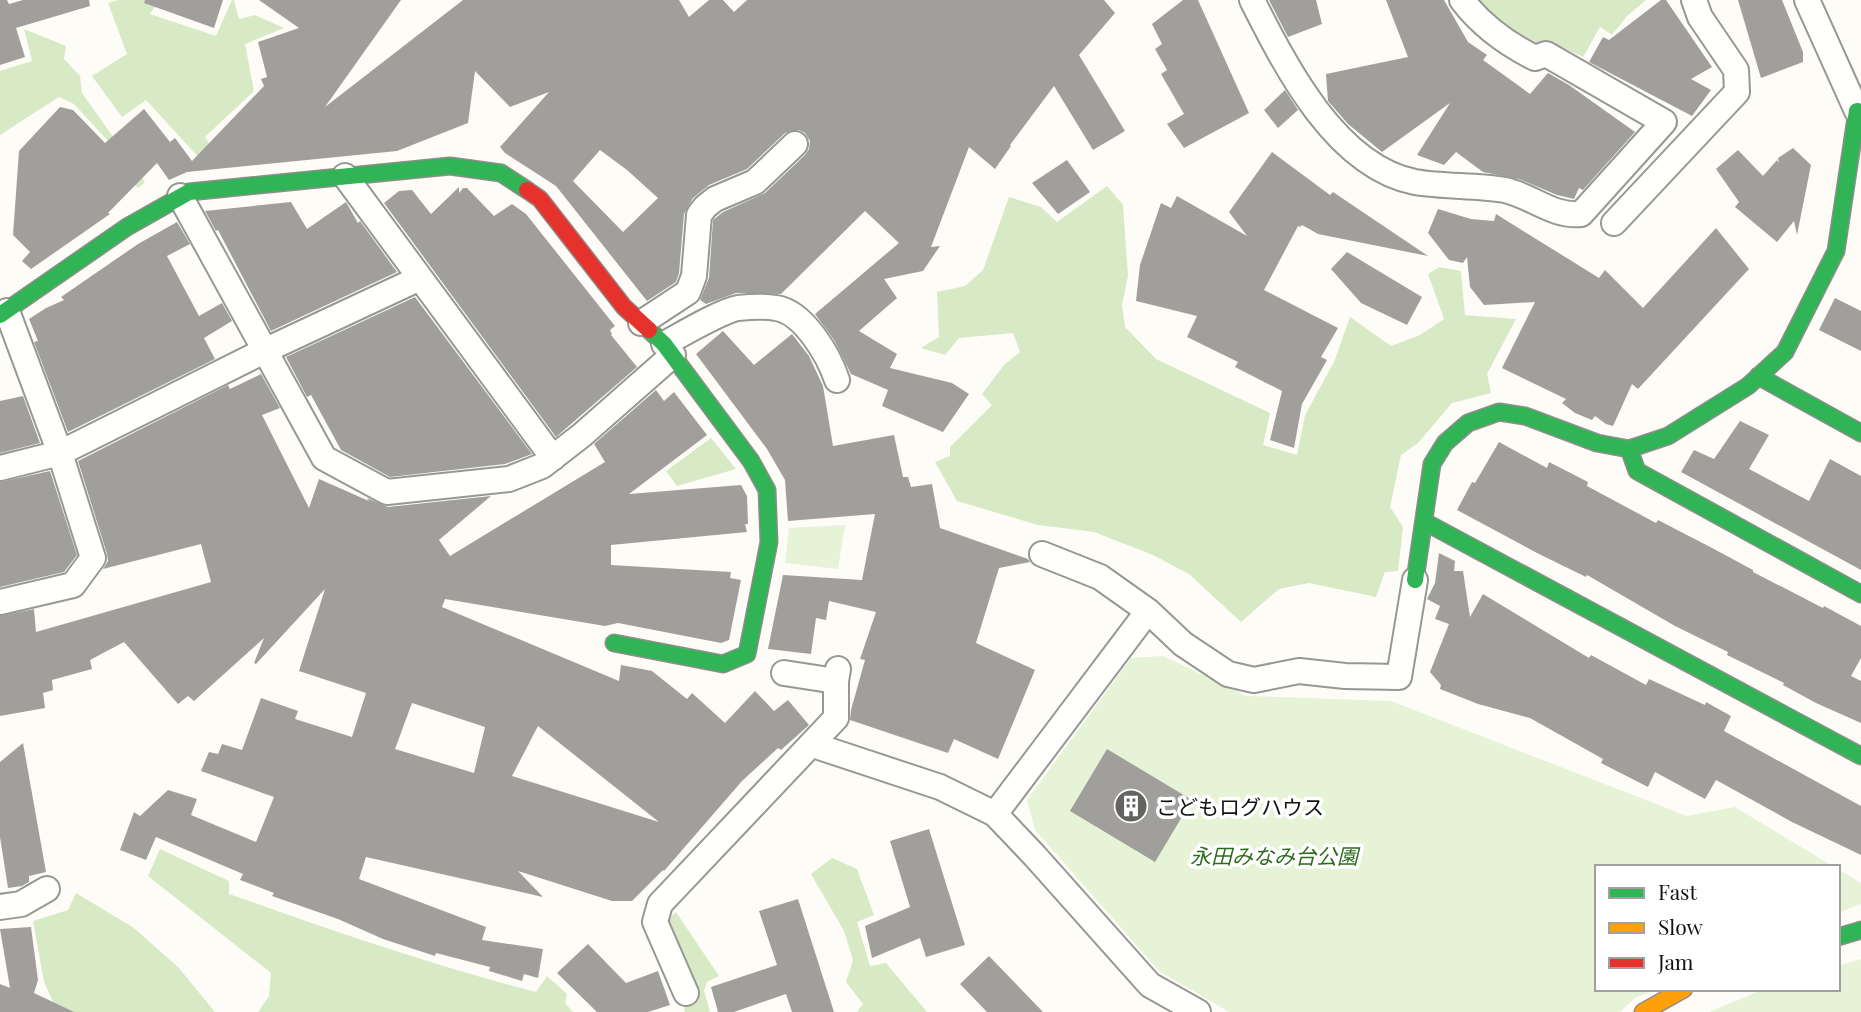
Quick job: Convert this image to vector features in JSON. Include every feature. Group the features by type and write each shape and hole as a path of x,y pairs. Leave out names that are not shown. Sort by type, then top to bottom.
{"street":[{"path":"1252,0 1290,75 1336,132 1367,163 1415,182 1504,190 1552,210 1570,215 1581,214 1664,122 1546,54 1535,58 1520,50 1502,39 1472,13 1462,0"},
{"path":"1614,223 1737,92 1736,70 1700,17 1694,0"},
{"path":"1042,554 1100,578 1148,611 1183,644 1228,674 1254,680 1299,671 1345,676 1399,677 1433,464 1445,443 1468,423 1499,412 1525,416 1597,443 1629,449 1668,436 1748,386 1785,352 1836,251 1859,113 1807,0"},
{"path":"642,323 688,292 694,276 699,215 705,207 715,199 755,182 795,144"},
{"path":"0,602 73,585 93,558 60,453 4,313 127,228 189,192 450,166 501,173 540,199 624,307 668,349 751,461 768,490 769,542 751,661 723,664 614,643"},
{"path":"345,176 553,458"},
{"path":"180,196 324,458 387,492 509,479 542,467 582,435 668,349 736,309 778,307 801,321 831,363 837,380"},
{"path":"1836,251 1853,261"},
{"path":"0,468 60,453 264,351 420,278"},
{"path":"1758,376 1861,433"},
{"path":"1629,449 1637,471 1861,594"},
{"path":"1425,522 1861,756"},
{"path":"995,814 1148,611"},
{"path":"686,993 655,922 660,904 675,895 836,718 837,675 784,673"},
{"path":"813,745 940,786 995,814 1150,985 1198,1012"},
{"path":"0,907 20,904 47,889"},
{"path":"1840,936 1861,930"},
{"path":"1643,1012 1680,991"}],"green space":[{"path":"119,0 159,0 150,14 216,36 232,0 239,19 255,15 284,28 245,44 254,91 205,137 222,162 203,162 146,100 122,117 92,76 127,54 108,3"},
{"path":"1476,0 1646,0 1627,16 1612,35 1600,27 1583,57 1555,44 1535,49 1507,32"},
{"path":"24,29 66,46 64,59 80,76 82,93 145,182 138,188 105,148 109,142 74,104 59,97 0,135 0,71 32,61"},
{"path":"1107,186 1123,205 1128,276 1122,305 1125,327 1156,359 1270,413 1263,445 1297,455 1305,415 1334,362 1350,317 1391,346 1420,335 1444,319 1428,274 1439,267 1461,271 1465,315 1516,319 1487,374 1491,393 1452,403 1418,443 1401,455 1390,507 1403,527 1398,571 1385,572 1376,597 1309,583 1279,589 1241,622 1189,574 1153,555 1094,532 1038,525 957,501 935,462 950,456 950,447 992,405 982,394 1004,365 1020,352 1013,333 959,338 945,355 921,348 939,337 937,292 965,286 983,270 1009,197 1041,207 1057,222"},
{"path":"711,438 736,469 677,486 666,471"},
{"path":"845,525 838,569 785,563 789,528"},
{"name":"永田みなみ台公園","path":"1163,656 1247,696 1391,701 1687,816 1735,807 1831,865 1595,865 1595,991 1652,991 1635,998 1620,1012 1229,1012 1159,971 1035,830 1027,800 1131,658"},
{"path":"160,849 229,881 229,894 381,946 536,992 547,976 567,994 565,1003 573,1012 258,1012 269,996 271,973 148,876"},
{"path":"832,858 857,869 874,915 857,922 870,966 886,963 927,1012 857,1012 863,1004 846,982 853,960 844,931 811,874"},
{"path":"1840,870 1861,883 1861,904 1840,912"},
{"path":"76,893 134,928 178,967 215,1012 58,1012 44,982 33,921 68,910"},
{"path":"676,912 719,976 707,982 704,991 710,1012 685,1012 663,923"},
{"path":"1861,959 1861,1012 1709,1012 1759,991 1840,991 1840,965"}],"building":[{"path":"0,0 7,0 9,4 23,0 89,0 90,6 16,28 25,57 0,65"},
{"path":"145,0 223,0 214,28 144,3"},
{"path":"259,0 401,0 325,107 463,0 679,0 689,17 709,0 723,0 734,12 747,0 1104,0 1115,13 1079,55 1125,131 1093,150 1054,86 995,169 969,147 931,247 940,246 923,271 884,279 897,298 859,331 897,354 890,368 952,383 969,394 943,432 882,406 888,390 851,374 834,340 815,314 899,243 865,211 781,294 736,293 706,304 700,300 709,278 713,220 723,212 765,193 805,155 810,141 805,133 799,130 785,133 747,169 709,185 693,198 684,214 676,282 647,301 556,186 500,147 549,92 510,107 475,71 468,123 397,151 187,172 169,180 157,163 108,213 110,214 31,269 22,261 30,252 13,235 19,151 60,107 73,110 105,143 144,109 170,142 175,138 192,161 264,86 261,79 267,77 258,42 299,28","holes":["600,150 658,198 623,232 573,181"]},
{"path":"1183,0 1198,0 1249,113 1184,148 1167,124 1184,114 1161,74 1167,70 1155,49 1162,44 1152,24"},
{"path":"1269,0 1316,0 1322,24 1288,37"},
{"path":"1386,0 1444,0 1468,42 1487,55 1483,60 1530,94 1548,73 1635,132 1583,190 1579,188 1574,199 1519,179 1483,172 1456,152 1444,165 1417,155 1450,103 1382,152 1348,124 1328,101 1326,74 1408,57"},
{"path":"1661,0 1666,0 1712,67 1691,79 1711,90 1692,116 1589,62 1603,37 1609,40"},
{"path":"1738,0 1782,0 1803,52 1803,62 1761,78"},
{"path":"1285,90 1298,110 1278,128 1264,110"},
{"path":"1793,148 1811,165 1797,235 1794,221 1777,242 1735,207 1739,202 1716,169 1738,150 1763,176 1777,160 1779,163 1778,158"},
{"path":"1272,152 1330,195 1333,192 1428,256 1318,234 1302,225 1298,226 1264,290 1338,328 1321,357 1327,360 1302,404 1294,448 1270,440 1282,391 1235,367 1238,362 1187,337 1197,316 1136,301 1140,265 1161,203 1171,208 1177,196 1247,236 1229,212"},
{"path":"1067,160 1090,192 1058,214 1032,183"},
{"path":"459,187 459,193 463,188 467,188 494,216 512,204 526,214 615,326 610,330 611,335 637,367 556,437 384,203 399,191 412,190 431,214"},
{"path":"291,202 307,229 346,202 358,223 360,221 397,272 271,331 218,230 216,231 205,211"},
{"path":"1438,209 1471,219 1494,221 1496,214 1599,278 1605,270 1643,308 1716,228 1749,269 1638,389 1632,384 1613,426 1595,416 1592,420 1575,413 1562,403 1566,399 1502,368 1535,302 1484,305 1470,287 1467,257 1463,263 1449,260 1428,233"},
{"path":"177,222 190,244 167,256 199,316 222,303 232,321 204,338 215,359 68,432 34,342 38,341 29,319 64,300 61,297 138,244"},
{"path":"1347,252 1422,297 1407,325 1361,303 1331,269"},
{"path":"415,297 532,454 505,464 390,477 341,450 311,395 307,397 286,357"},
{"path":"1835,298 1861,311 1861,351 1819,330"},
{"path":"723,331 754,365 792,334 809,356 823,386 833,446 894,435 903,477 908,477 911,487 932,484 940,528 1030,562 999,568 976,643 1035,670 998,759 954,739 948,753 850,720 865,660 860,659 876,612 829,601 826,620 816,618 811,654 768,649 783,575 862,580 875,514 788,521 785,480 767,449 696,354"},
{"path":"261,374 280,408 262,415 309,508 319,479 388,507 491,496 439,540 450,556 605,462 594,444 656,390 664,401 674,392 707,435 629,494 741,485 747,496 747,532 611,545 611,565 731,572 730,578 741,580 729,640 721,643 618,623 605,626 445,599 442,607 619,681 621,665 652,671 687,699 692,693 725,723 755,691 774,711 788,700 809,725 781,750 778,748 742,781 664,871 632,901 612,901 518,871 543,897 366,857 359,879 486,927 482,940 543,949 538,978 524,974 522,981 489,971 490,967 436,953 435,956 383,939 338,919 272,896 274,893 240,880 243,874 156,837 146,860 120,850 134,812 140,816 168,790 197,799 191,815 256,842 274,797 201,771 209,752 218,754 222,744 242,750 261,698 298,711 295,719 352,737 366,693 299,671 325,589 256,664 254,663 264,638 194,701 188,696 178,704 124,642 90,660 92,669 52,680 53,690 43,693 45,708 0,716 0,616 34,609 36,632 211,582 201,544 103,569 108,561 107,554 78,461 228,385 230,389","holes":["412,703 485,727 474,773 395,749","538,726 659,822 512,776"]},
{"path":"23,396 40,443 0,453 0,401"},
{"path":"1740,421 1769,435 1749,469 1809,501 1830,459 1861,476 1861,570 1681,472 1694,450 1714,459"},
{"path":"1499,442 1547,468 1549,462 1656,523 1658,520 1753,572 1861,626 1861,658 1851,676 1861,681 1861,723 1816,703 1587,575 1586,577 1537,553 1457,510"},
{"path":"50,471 77,555 64,572 0,587 0,482"},
{"path":"1439,553 1455,561 1454,571 1463,571 1470,617 1483,594 1589,658 1591,655 1646,685 1649,679 1705,705 1706,702 1731,716 1724,731 1861,806 1861,855 1792,822 1716,780 1705,799 1655,772 1648,787 1601,763 1603,759 1530,718 1478,704 1440,689 1441,685 1430,672 1449,624 1435,619 1440,606 1427,599 1435,583"},
{"path":"23,743 46,872 29,876 29,882 22,886 8,888 0,837 0,762"},
{"name":"こどもログハウス","path":"1107,749 1192,800 1155,862 1070,811"},
{"path":"929,829 965,945 926,957 920,938 872,958 865,926 910,907 890,841"},
{"path":"798,899 834,1012 792,1012 786,994 734,1012 718,1012 711,987 777,965 759,911"},
{"path":"31,927 38,980 34,993 74,1012 0,1012 0,984 10,988 0,929"},
{"path":"588,944 626,983 658,971 670,1005 648,1012 597,1012 557,973"},
{"path":"989,956 1043,1012 987,1012 960,984"}],"traffic: fast":[{"path":"1415,580 1432,464 1445,443 1468,423 1499,412 1525,416 1597,443 1629,449 1668,436 1748,386 1785,352 1836,251 1857,111 1861,114"},
{"path":"0,315 127,227 189,192 450,166 501,173 527,190"},
{"path":"614,643 723,664 747,654 769,542 767,490 751,461 664,344 649,330"},
{"path":"1758,376 1861,433"},
{"path":"1629,449 1637,471 1861,594"},
{"path":"1425,522 1861,756"},
{"path":"1840,936 1861,930"}],"traffic: slow":[{"path":"1643,1012 1680,991"}],"traffic: jam":[{"path":"527,190 540,199 624,307 649,330"}],"place":[{"name":"こどもログハウス","path":"1131,806"}]}
